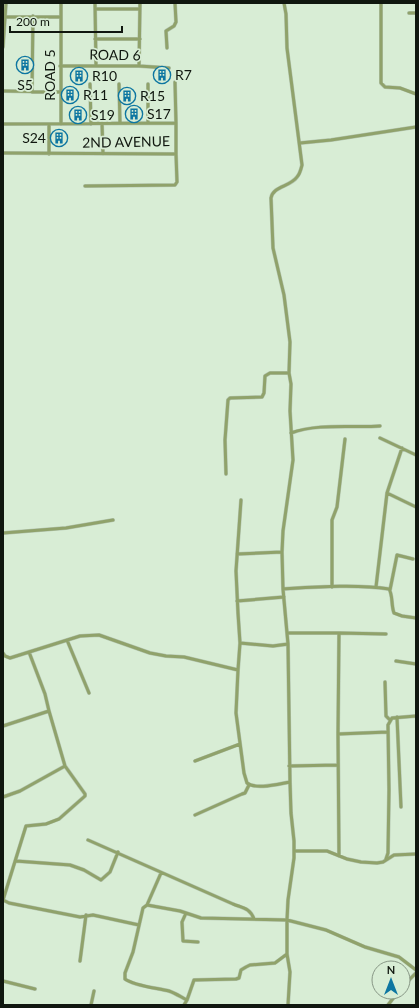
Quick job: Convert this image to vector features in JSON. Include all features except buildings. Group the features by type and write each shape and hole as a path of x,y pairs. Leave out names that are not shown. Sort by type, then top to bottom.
{"street":[{"path":"3,47 6,3"},
{"name":"ROAD 5","path":"61,3 61,124"},
{"path":"95,3 96,66"},
{"path":"140,3 140,66"},
{"path":"167,48 166,31 174,26 176,22 175,3"},
{"path":"284,3 286,14 287,48 302,165 297,178 289,185 277,189 272,194 271,198 273,248 284,295 290,342 289,373 293,460 283,531 282,552 283,589 288,633 289,766 294,851 287,920 287,954 290,972 288,1005"},
{"path":"381,3 381,83 385,87 400,88 416,94"},
{"path":"95,9 140,9"},
{"path":"409,13 416,13"},
{"path":"32,92 33,16"},
{"path":"5,17 60,17"},
{"path":"96,39 140,39"},
{"name":"ROAD 6","path":"60,66 140,66 169,68"},
{"path":"174,82 176,123"},
{"path":"90,84 92,124"},
{"path":"118,84 120,123"},
{"path":"148,84 148,123"},
{"path":"3,91 61,92"},
{"path":"102,123 103,154"},
{"name":"2ND AVENUE","path":"3,124 176,123 176,154 3,153"},
{"path":"49,124 49,154"},
{"path":"300,143 331,140 416,127"},
{"path":"85,186 175,185 177,182 176,154"},
{"path":"226,474 225,440 228,400 230,398 262,397 264,393 265,376 270,373 289,373"},
{"path":"291,433 300,430 339,426 380,426"},
{"path":"380,438 416,455"},
{"path":"332,587 332,520 337,507 344,439"},
{"path":"376,587 387,493 402,448"},
{"path":"387,493 416,507"},
{"path":"241,500 237,554 237,601 240,644 236,713 246,781 249,785"},
{"path":"3,533 66,528 113,520"},
{"path":"237,554 282,552"},
{"path":"413,559 397,555 390,590 394,613 416,618"},
{"path":"283,589 312,586 376,587 390,590"},
{"path":"237,601 284,598"},
{"path":"288,633 386,634"},
{"path":"339,633 339,856"},
{"path":"3,653 5,656 10,658 80,636 99,635 150,653 190,658 238,670"},
{"path":"67,640 89,694"},
{"path":"240,644 273,646 288,644"},
{"path":"29,652 45,694 65,766 85,796 59,819 46,824 26,826 3,900 9,903 80,917 93,915 139,925"},
{"path":"396,662 416,664"},
{"path":"385,682 386,716 390,720"},
{"path":"3,726 49,711"},
{"path":"386,859 388,854 388,725 392,718 416,716"},
{"path":"397,717 401,807"},
{"path":"338,734 388,732"},
{"path":"195,761 240,744"},
{"path":"289,766 338,765"},
{"path":"3,797 20,791 65,766"},
{"path":"249,785 258,786 290,782"},
{"path":"195,815 245,793 249,785"},
{"path":"88,840 244,908 250,911 254,918"},
{"path":"294,851 328,851 347,859 377,863 392,856 416,854"},
{"path":"16,861 70,865 84,870 101,880 110,872 118,852"},
{"path":"388,854 392,856"},
{"path":"161,873 147,905 143,908 133,952 126,967 125,979 131,982 170,992 187,1000"},
{"path":"147,905 186,913 201,918 254,918 287,920 326,930 365,947 399,957 416,971"},
{"path":"186,913 182,922 183,941 198,942"},
{"path":"80,961 86,915"},
{"path":"184,1005 194,980 236,979 239,978 241,970 250,965 275,963 287,954"},
{"path":"3,981 35,989"},
{"path":"91,1005 94,991"}],"place":[{"name":"S5","path":"25,65"},
{"name":"R7","path":"162,75"},
{"name":"R10","path":"79,76"},
{"name":"R11","path":"70,95"},
{"name":"R15","path":"127,96"},
{"name":"S17","path":"134,114"},
{"name":"S19","path":"78,115"},
{"name":"S24","path":"59,138"}]}
